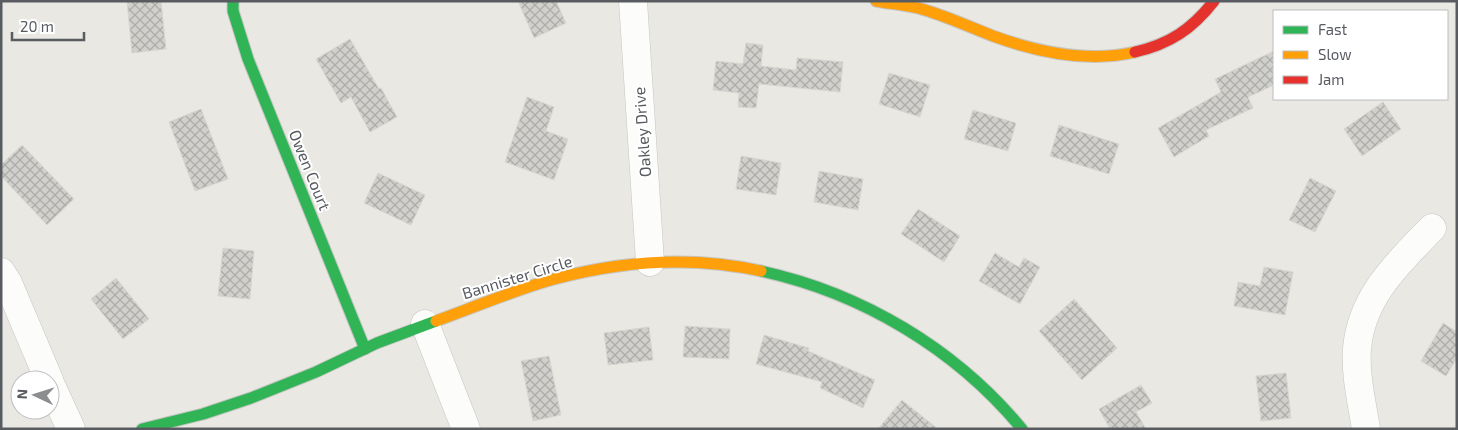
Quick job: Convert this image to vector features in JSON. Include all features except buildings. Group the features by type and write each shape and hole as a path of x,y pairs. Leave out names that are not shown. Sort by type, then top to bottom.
{"street":[{"name":"Owen Court","path":"232,1 233,11 248,59 365,349"},
{"name":"Oakley Drive","path":"633,1 650,262"},
{"path":"876,1 924,5 1012,42 1044,51 1078,56 1124,55 1159,45 1178,36 1189,28 1214,1"},
{"path":"1366,429 1357,350 1363,317 1373,296 1389,273 1432,228"},
{"name":"Bannister Circle","path":"142,429 212,411 316,372 425,324 553,280 607,268 650,262 700,262 768,271 827,288 889,318 934,346 982,386 1022,429"},
{"path":"1,272 11,290 44,370"},
{"path":"425,324 466,429"},
{"path":"60,405 71,429"}],"traffic: fast":[{"path":"233,1 233,11 248,59 365,349"},
{"path":"761,271 799,281 835,294 905,328 968,374 996,400 1022,429"},
{"path":"142,429 203,414 251,398 316,372 377,343 436,321"}],"traffic: slow":[{"path":"876,1 925,10 1010,42 1045,51 1081,56 1117,55 1135,52"},
{"path":"436,321 539,283 605,268 683,262 709,263 761,271"}],"traffic: jam":[{"path":"1135,52 1170,40 1197,20 1214,1"}]}
